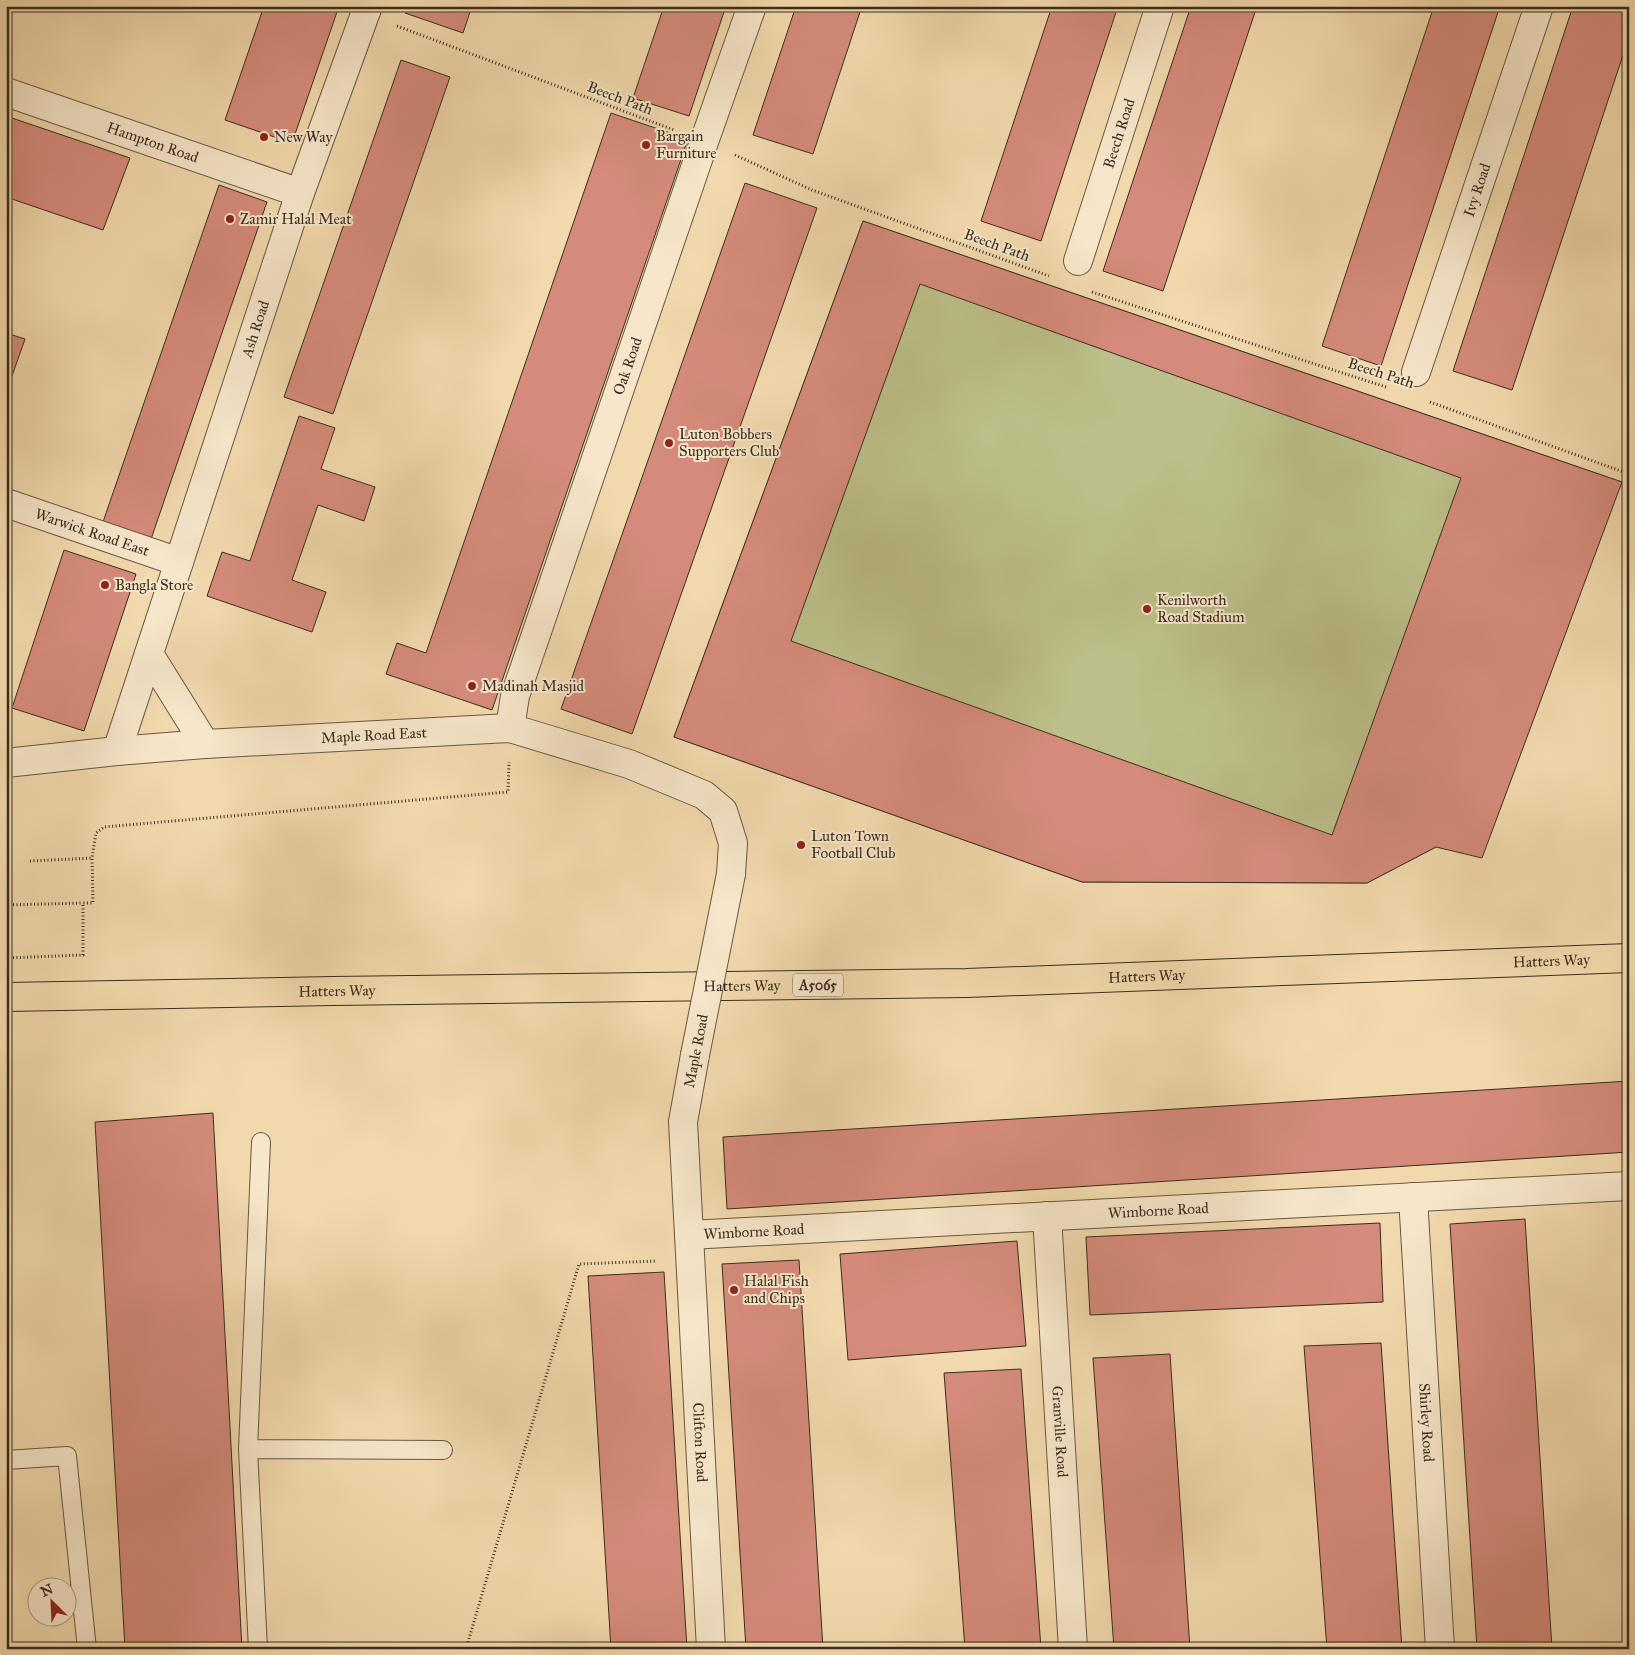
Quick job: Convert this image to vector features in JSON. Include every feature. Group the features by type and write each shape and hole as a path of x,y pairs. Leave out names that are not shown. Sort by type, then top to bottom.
{"main road":[{"name":"Hatters Way","path":"6,997 333,990 967,983 1629,958"}],"street":[{"name":"Oak Road","path":"510,728 515,696 752,6"},
{"name":"Beech Road","path":"1078,262 1160,6"},
{"name":"Ivy Road","path":"1416,372 1539,6"},
{"name":"Ash Road","path":"117,751 300,193 367,10"},
{"name":"Hampton Road","path":"6,92 300,193"},
{"name":"Warwick Road East","path":"6,503 179,562"},
{"path":"149,654 205,744"},
{"name":"Maple Road East","path":"6,763 205,744 510,728 629,764 704,794 724,811"},
{"name":"Maple Road","path":"690,1247 683,1122 694,1055 732,874 733,843 724,811"},
{"name":"Wimborne Road","path":"690,1247 1047,1216 1629,1186"},
{"name":"Shirley Road","path":"1413,1197 1440,1649"},
{"name":"Granville Road","path":"1047,1216 1073,1649"},
{"name":"Clifton Road","path":"690,1247 711,1649"}],"lane":[{"path":"258,1649 248,1449 261,1142"},
{"path":"248,1449 444,1450"},
{"path":"6,1460 67,1456 87,1649"}],"path":[{"name":"Beech Path","path":"367,10 704,142 812,190 1055,279"},
{"name":"Beech Path","path":"1084,289 1392,388"},
{"name":"Beech Path","path":"1429,401 1629,474"},
{"path":"6,905 93,903 92,858 96,833 104,827 508,792 510,728"},
{"path":"30,862 92,858"},
{"path":"6,958 84,955 83,903"},
{"path":"466,1649 579,1264 690,1247"}],"green space":[{"name":"Kenilworth Road Stadium","path":"863,221 1622,482 1436,847 1367,883 1082,882 674,737"}],"building":[{"path":"264,6 339,6 292,143 225,120"},
{"path":"407,6 472,6 463,33 405,13"},
{"path":"664,6 726,6 689,116 633,98"},
{"path":"796,6 862,6 813,154 753,135"},
{"path":"1052,6 1118,6 1041,241 981,221"},
{"path":"1191,6 1257,6 1163,291 1103,271"},
{"path":"1434,6 1500,6 1381,366 1322,346"},
{"path":"1573,6 1629,6 1629,37 1512,390 1453,371"},
{"path":"401,60 450,77 333,414 284,397"},
{"path":"611,113 688,139 492,710 386,674 397,643 426,653"},
{"path":"6,116 130,158 103,230 6,197"},
{"path":"745,183 817,208 632,734 561,709"},
{"path":"219,185 267,202 151,539 103,522"},
{"path":"863,221 1622,482 1482,858 1436,847 1367,883 1082,882 674,737","holes":["920,284 1461,478 1332,835 791,641"]},
{"path":"6,333 25,339 6,393"},
{"path":"299,416 335,428 321,469 375,487 364,521 318,505 292,580 326,592 312,632 207,596 222,552 250,561"},
{"path":"64,550 136,574 84,731 12,708"},
{"path":"1629,1081 1629,1152 727,1209 723,1137"},
{"path":"213,1113 242,1649 125,1649 95,1122"},
{"path":"1525,1219 1552,1649 1477,1649 1450,1224"},
{"path":"1380,1223 1383,1302 1090,1315 1086,1237"},
{"path":"1017,1241 1026,1346 848,1360 840,1254"},
{"path":"799,1260 823,1649 746,1649 722,1264"},
{"path":"664,1272 687,1649 611,1649 588,1276"},
{"path":"1381,1343 1402,1649 1327,1649 1304,1346"},
{"path":"1170,1354 1190,1649 1114,1649 1093,1358"},
{"path":"1021,1369 1041,1649 965,1649 944,1373"}],"place":[{"name":"New Way","path":"264,137"},
{"name":"Bargain Furniture","path":"646,145"},
{"name":"Zamir Halal Meat","path":"230,219"},
{"name":"Luton Bobbers Supporters Club","path":"669,443"},
{"name":"Bangla Store","path":"105,585"},
{"name":"Kenilworth Road Stadium","path":"1147,609"},
{"name":"Madinah Masjid","path":"472,686"},
{"name":"Luton Town Football Club","path":"801,845"},
{"name":"Halal Fish and Chips","path":"734,1290"}]}
